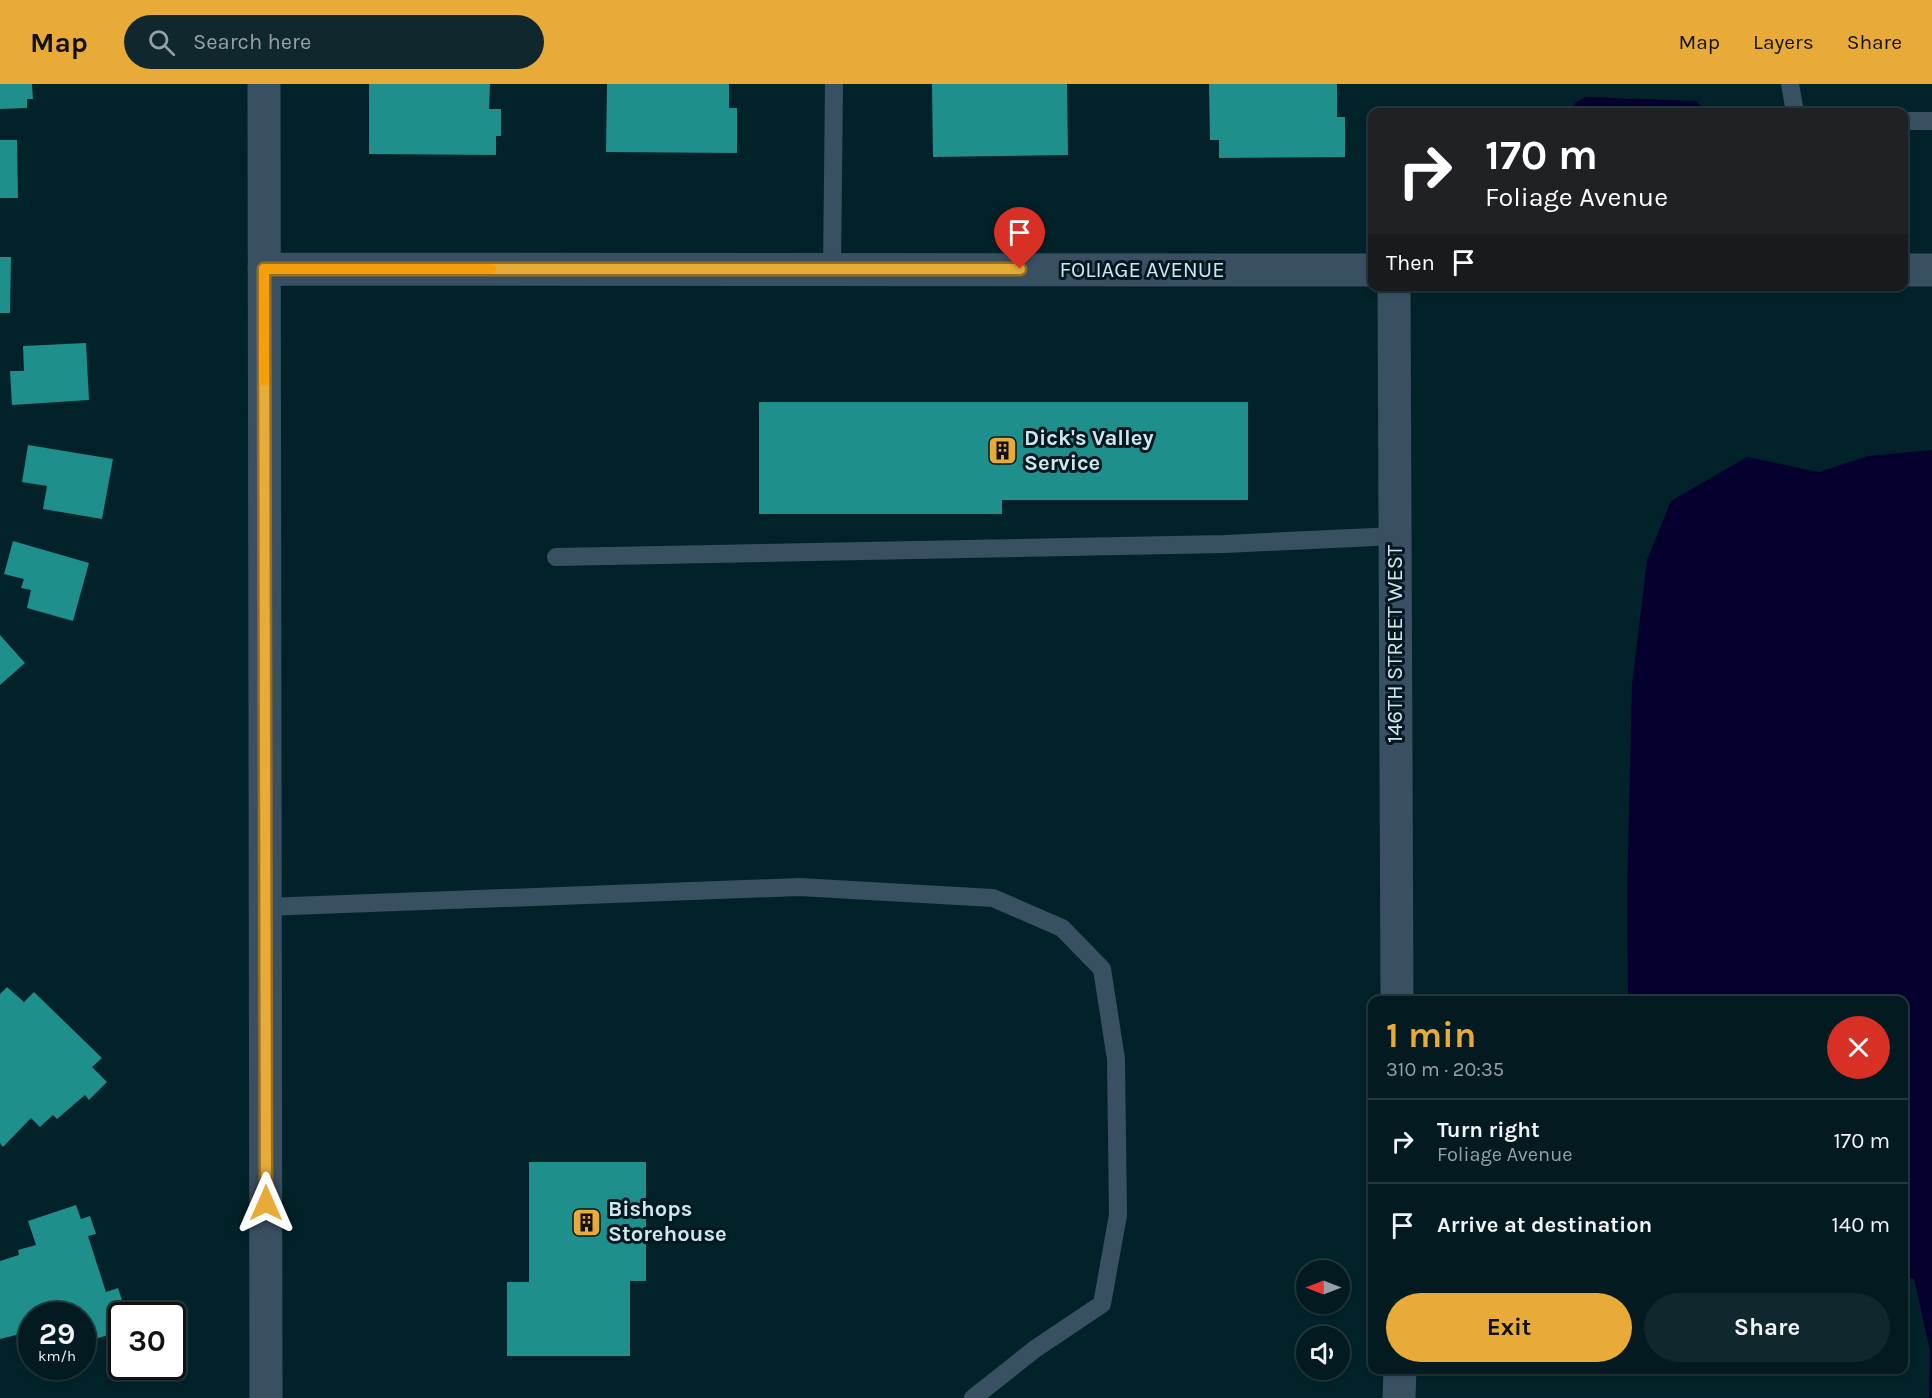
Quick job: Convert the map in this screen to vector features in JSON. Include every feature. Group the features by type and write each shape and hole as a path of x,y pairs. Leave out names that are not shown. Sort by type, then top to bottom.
{"street":[{"path":"264,84 266,1398"},
{"name":"FOLIAGE AVENUE","path":"264,269 1368,270"},
{"path":"1908,270 1932,270"},
{"name":"146TH STREET WEST","path":"1394,291 1397,996"},
{"path":"1399,1398 1400,1374"}],"lane":[{"path":"832,269 834,84"},
{"path":"1790,84 1794,108"},
{"path":"1908,121 1932,121"},
{"path":"556,557 1225,544 1395,536"},
{"path":"266,907 799,887 993,898 1062,928 1102,969 1116,1059 1118,1215 1102,1304 1035,1349 973,1398"}],"shaded area":[{"path":"1586,97 1696,101 1704,108 1573,108 1575,103"},
{"path":"1932,450 1932,1398 1929,1398 1930,1350 1914,1279 1908,1277 1908,996 1628,996 1627,894 1632,685 1647,560 1671,501 1747,457 1819,472 1868,456"}],"building":[{"path":"0,84 32,84 33,99 27,99 27,108 0,109"},
{"path":"369,84 490,84 489,109 501,109 501,136 496,136 496,155 369,154"},
{"path":"607,84 729,84 729,108 737,108 737,153 606,152"},
{"path":"932,84 1067,84 1068,155 933,157"},
{"path":"1209,84 1337,84 1337,117 1345,117 1345,157 1219,158 1219,140 1210,140"},
{"path":"0,140 17,140 18,198 0,198"},
{"path":"0,257 11,257 10,313 0,313"},
{"path":"86,343 89,400 12,405 10,371 24,371 23,346"},
{"name":"Dick's Valley Service","path":"759,402 1248,402 1248,500 1002,500 1002,514 759,514"},
{"path":"28,445 113,459 102,519 43,509 47,486 22,482"},
{"path":"13,541 89,563 73,621 27,608 31,590 21,588 24,579 4,574"},
{"path":"0,635 25,663 0,685"},
{"path":"7,987 24,1002 34,992 102,1058 92,1067 107,1082 89,1100 85,1095 57,1119 53,1115 40,1127 31,1118 3,1147 0,1143 0,994"},
{"name":"Bishops Storehouse","path":"529,1162 646,1162 646,1281 630,1281 630,1356 507,1356 507,1282 529,1282"},
{"path":"76,1205 81,1219 90,1216 96,1234 88,1236 106,1292 118,1288 123,1302 108,1302 108,1335 96,1339 96,1302 18,1302 18,1334 0,1339 0,1261 19,1255 18,1250 36,1245 28,1221"}],"slow traffic":[{"path":"264,381 264,269 491,269"}],"place":[{"name":"Dick's Valley Service","path":"1003,451"},
{"name":"Bishops Storehouse","path":"587,1222"}],"route":[{"path":"266,1203 264,269 1020,269"}]}
